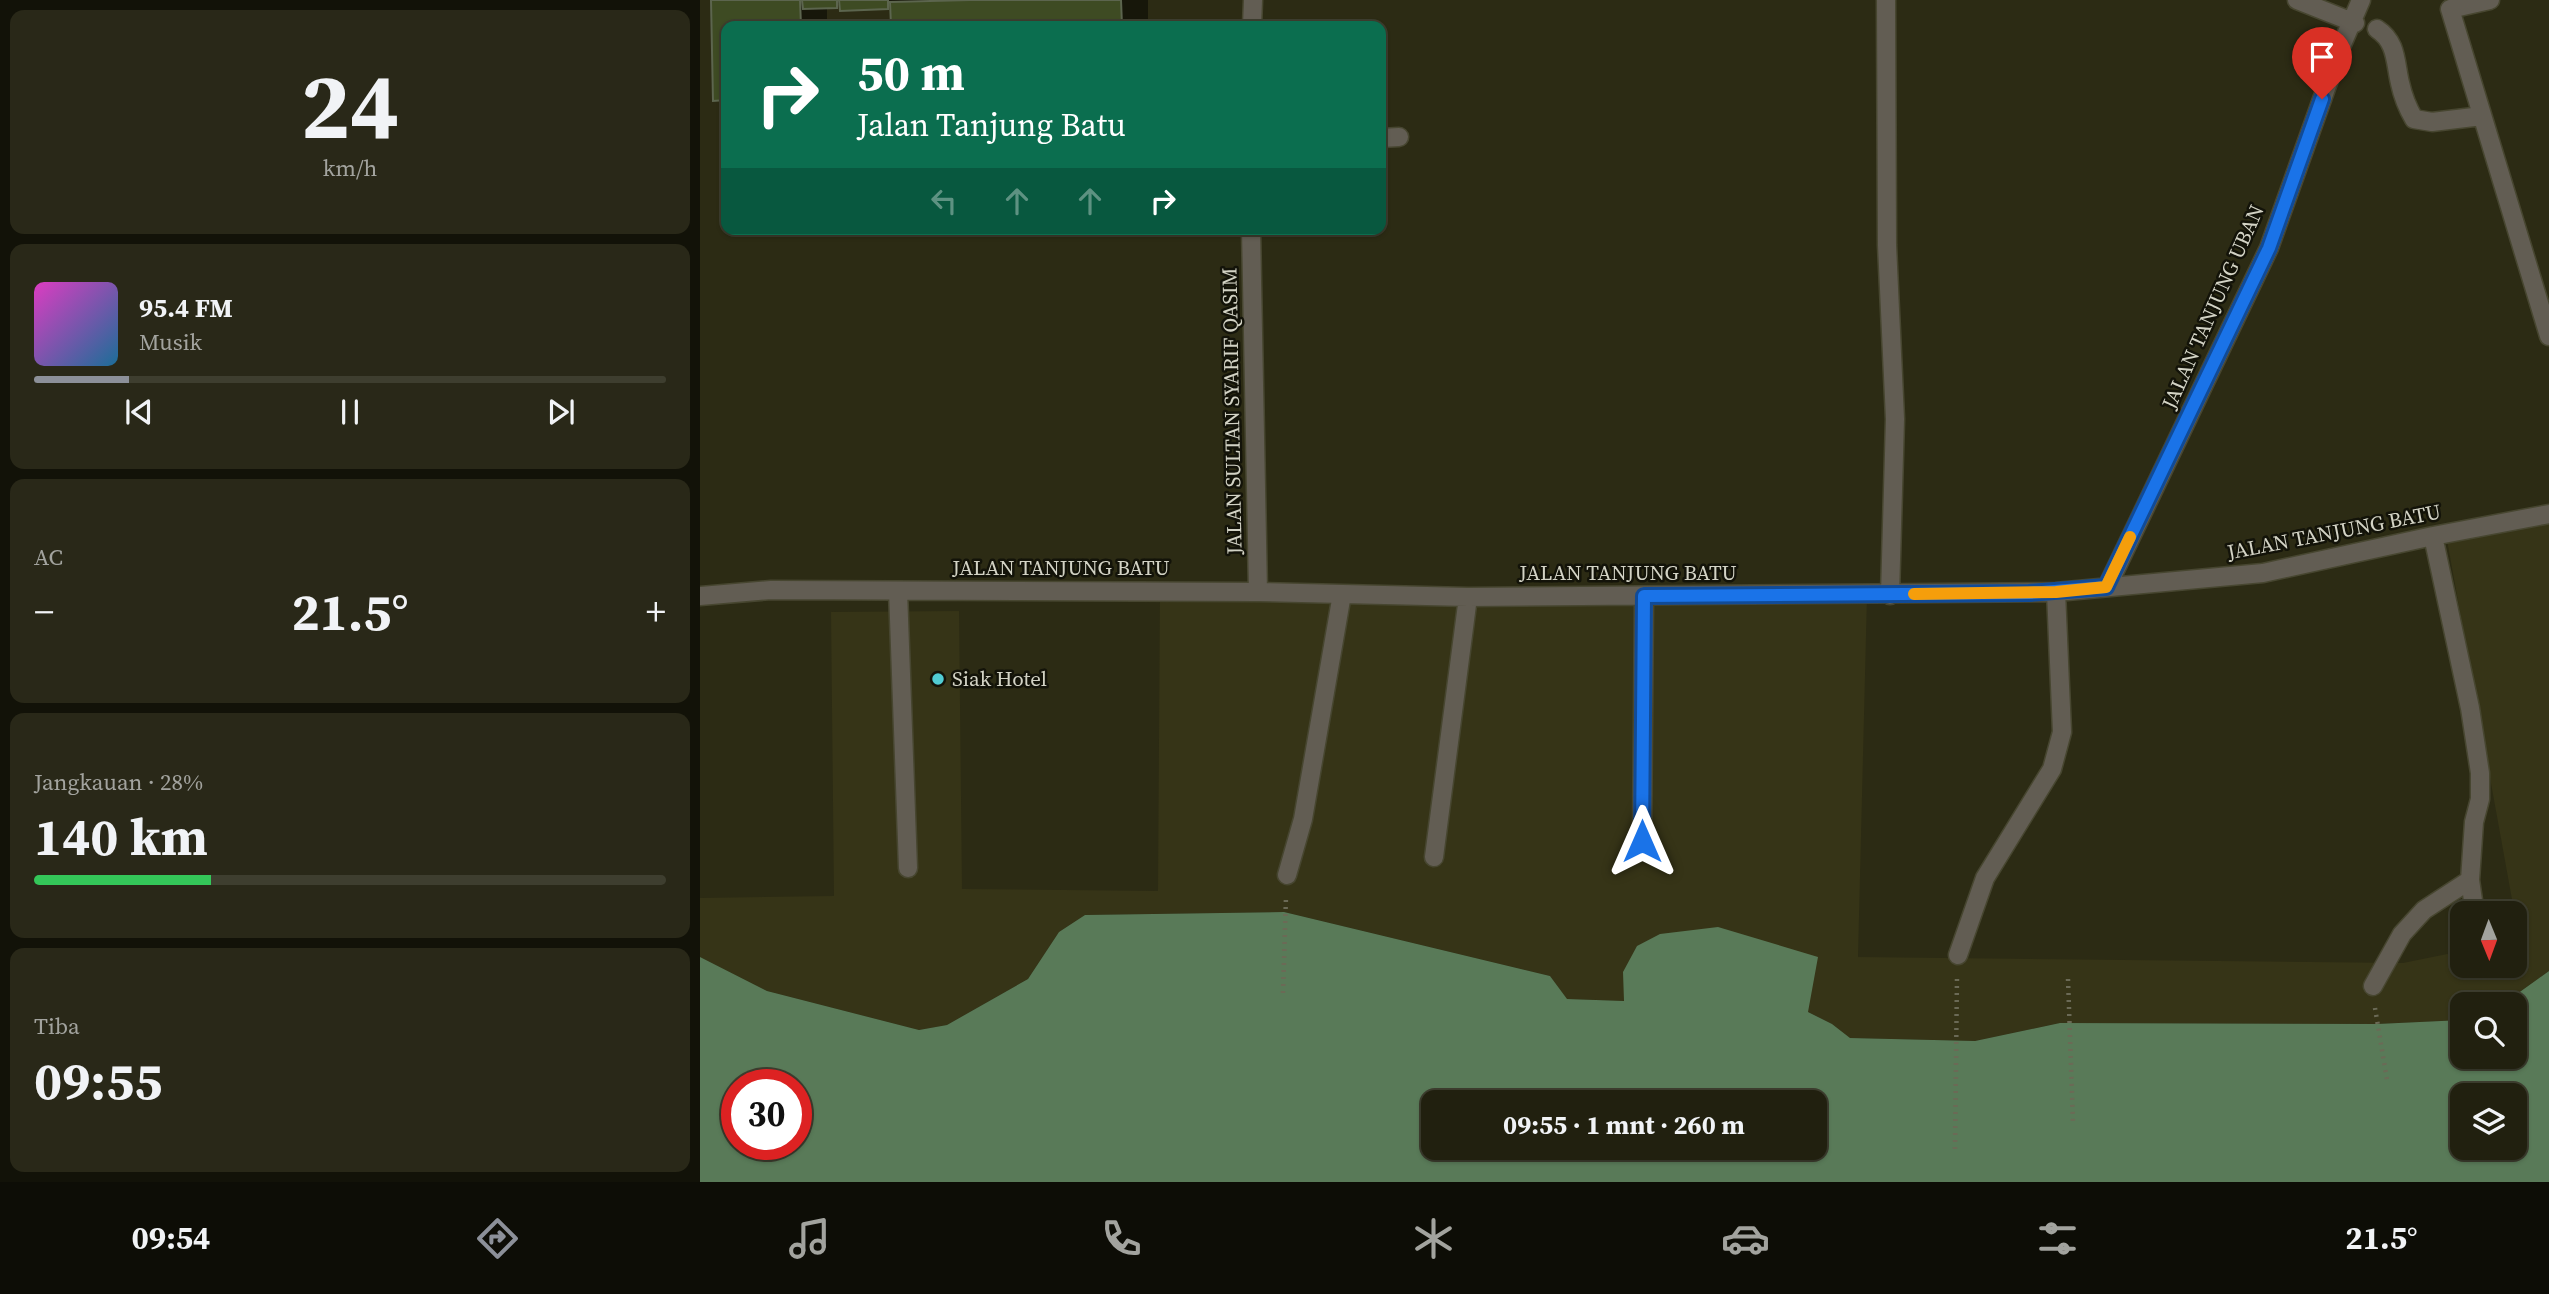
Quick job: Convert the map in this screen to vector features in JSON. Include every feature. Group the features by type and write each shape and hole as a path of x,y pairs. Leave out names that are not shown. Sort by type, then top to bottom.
{"street":[{"path":"1252,21 1253,0"},
{"path":"1886,0 1887,245 1895,419 1890,595"},
{"path":"2297,0 2354,22"},
{"name":"JALAN TANJUNG UBAN","path":"2106,587 2269,248 2340,49 2354,22 2361,0"},
{"path":"2490,0 2447,4 2549,336"},
{"path":"2378,29 2388,36 2396,54 2405,103 2414,119 2432,122 2482,116"},
{"name":"JALAN SULTAN SYARIF QASIM","path":"1251,235 1258,592"},
{"name":"JALAN TANJUNG BATU","path":"700,596 771,590 1258,592 1468,597 2056,592 2263,573 2549,514"},
{"path":"2433,536 2470,708 2480,773 2480,799 2474,822 2470,880 2473,901"},
{"path":"898,591 908,868"},
{"path":"1958,955 1985,878 2052,769 2062,732 2056,592"},
{"path":"1287,875 1303,819 1342,594"},
{"path":"1642,841 1644,596"},
{"path":"1434,856 1468,597"},
{"path":"2373,986 2402,934 2424,910 2470,880"}],"path":[{"path":"1283,993 1287,875"},
{"path":"1955,1149 1958,955"},
{"path":"2068,979 2073,1123"},
{"path":"2373,986 2376,1024 2387,1080"}],"shaded area":[{"path":"2549,510 2549,971 2520,992 2450,992 2450,1021 2377,1024 2060,1023 1975,1041 1849,1038 1832,1024 1808,1012 1624,972 1625,1001 1566,999 1550,976 1284,912 1085,915 1059,932 1028,979 947,1025 919,1030 767,991 700,957 700,898 834,896 831,612 959,611 962,889 1158,891 1160,587 1867,595 1858,957 2403,963 2450,953 2450,978 2527,978 2527,901 2512,901 2445,529"},
{"path":"1284,912 1550,976 1567,999 1624,1001 1623,972 1637,946 1660,934 1718,927 1818,957 1808,1012 1832,1024 1850,1038 1975,1041 2060,1023 2377,1024 2450,1021 2450,1069 2527,1069 2527,992 2520,992 2549,971 2549,1182 700,1182 700,957 767,991 919,1030 947,1025 1028,979 1059,932 1085,915"}],"building":[{"path":"711,0 800,0 801,21 721,21 721,100 713,101"},
{"path":"802,0 837,0 837,8 803,9"},
{"path":"839,0 888,0 888,9 840,11"},
{"path":"1121,0 1122,21 891,21 890,2"}],"slow traffic":[{"path":"1914,594 2056,592 2106,587 2130,537"}],"place":[{"name":"Siak Hotel","path":"938,679"}],"route":[{"path":"1642,841 1644,596 2029,593 2106,587 2269,248 2322,99"}]}
